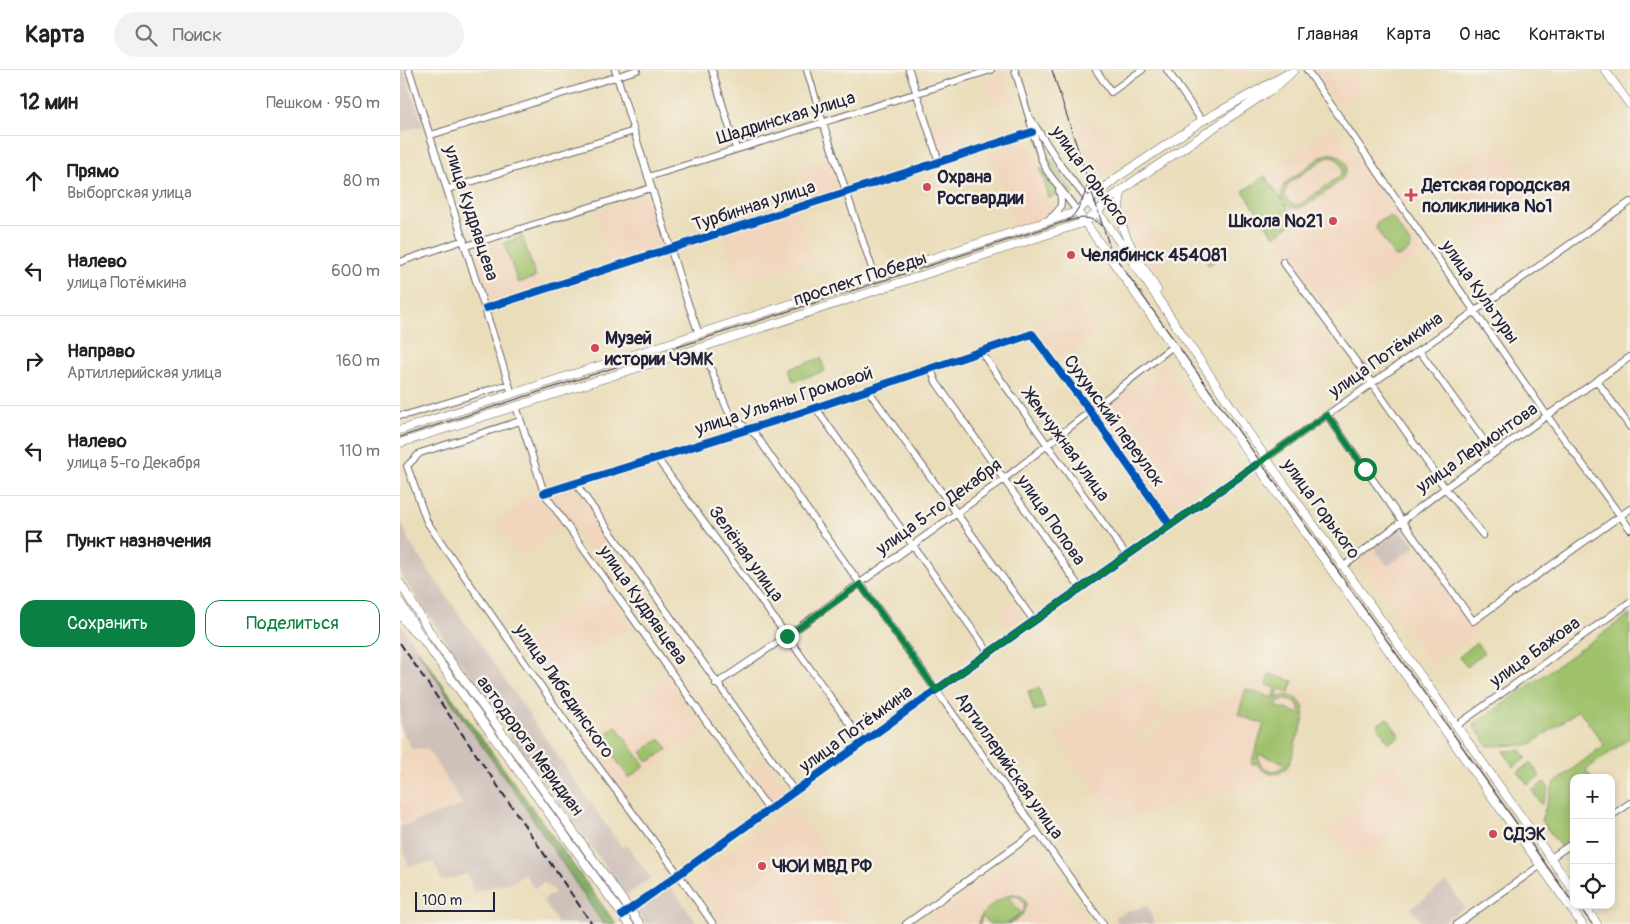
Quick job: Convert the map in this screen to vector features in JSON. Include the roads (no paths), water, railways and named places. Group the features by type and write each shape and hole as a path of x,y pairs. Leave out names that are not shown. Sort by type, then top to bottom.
{"main road":[{"path":"1606,70 1630,105"},
{"name":"проспект Победы","path":"400,430 1077,211 1115,179 1202,121 1275,79 1293,71"},
{"name":"проспект Победы","path":"400,443 703,347 1085,222 1122,190 1278,85 1293,71"},
{"path":"1122,190 1118,207 1120,222 1160,296 1165,311"},
{"name":"улица Горького","path":"1089,202 1108,225 1266,458 1570,884"},
{"name":"улица Горького","path":"1077,211 1582,924"},
{"name":"Артиллерийская улица","path":"699,334 703,347"},
{"path":"1201,386 1211,379"},
{"path":"400,447 410,440"},
{"name":"улица Потёмкина","path":"1256,465 1266,458"},
{"name":"автодорога Меридиан","path":"400,583 433,637 640,924"},
{"name":"автодорога Меридиан","path":"400,602 424,641 628,924"},
{"path":"400,614 410,628 424,641"},
{"path":"1447,732 1456,726"},
{"path":"1541,865 1551,858"},
{"path":"1587,909 1597,924"}],"street":[{"name":"улица Кудрявцева","path":"409,70 512,394"},
{"path":"431,136 616,73 636,70"},
{"path":"712,70 736,149"},
{"path":"807,70 875,277"},
{"path":"909,70 940,162"},
{"name":"Шадринская улица","path":"648,177 991,70"},
{"name":"улица Горького","path":"1015,70 1041,158 1077,211"},
{"path":"1096,70 1111,92 1142,70"},
{"path":"1167,70 1202,121"},
{"name":"улица Культуры","path":"1307,70 1548,417 1630,529"},
{"name":"Артиллерийская улица","path":"616,73 670,248 699,334"},
{"name":"улица Горького","path":"1030,118 1061,166 1089,202"},
{"path":"448,189 634,132"},
{"name":"Турбинная улица","path":"486,308 1032,132"},
{"name":"улица Горького","path":"1045,222 1058,212 1062,206 1062,198 1056,182"},
{"path":"400,262 651,188"},
{"name":"улица Потёмкина","path":"1266,458 1630,202"},
{"path":"1283,262 1445,488 1483,535"},
{"name":"улица Ульяны Громовой","path":"544,493 815,408 1032,334"},
{"name":"Сухумский переулок","path":"1032,334 1090,411 1170,525"},
{"name":"улица 5-го Декабря","path":"716,684 787,636 1004,479 1173,346"},
{"name":"Артиллерийская улица","path":"703,347 724,404 736,420 756,435 1103,924"},
{"path":"1419,350 1493,453"},
{"name":"Жемчужная улица","path":"981,352 1127,556"},
{"name":"улица Лермонтова","path":"1344,566 1493,453 1548,417 1630,358"},
{"name":"улица Попова","path":"931,369 936,382 1080,588"},
{"path":"1597,381 1630,427"},
{"path":"400,414 406,415 509,384"},
{"path":"868,390 1034,621"},
{"name":"улица Кудрявцева","path":"516,406 544,493 769,810"},
{"path":"815,408 989,653"},
{"path":"1327,415 1473,621 1630,509"},
{"name":"улица Либединского","path":"520,421 420,454 407,466 427,522 577,738 713,924"},
{"name":"Зелёная улица","path":"656,457 787,636 862,743"},
{"name":"улица Потёмкина","path":"622,915 936,690 1256,465"},
{"name":"улица Кудрявцева","path":"576,484 716,684 795,792"},
{"name":"улица Бажова","path":"1456,726 1630,602"},
{"path":"1615,813 1630,803"},
{"path":"906,924 1036,831"},
{"path":"1551,858 1570,845"},
{"path":"1457,924 1541,865"}],"tram line":[{"path":"1052,70 1111,251 1570,898"},
{"path":"1066,222 1077,210 1088,184"},
{"path":"400,437 1061,223 1087,218 1092,219 1101,226"},
{"path":"1581,909 1592,924"}],"railway":[{"path":"400,643 592,924"}],"place":[{"name":"Охрана Росгвардии","path":"927,187"},
{"name":"Детская городская поликлиника №1","path":"1411,195"},
{"name":"Школа №21","path":"1333,221"},
{"name":"Челябинск 454081","path":"1071,255"},
{"name":"Музей истории ЧЭМК","path":"595,348"},
{"name":"СДЭК","path":"1493,834"},
{"name":"ЧЮИ МВД РФ","path":"762,866"}]}
